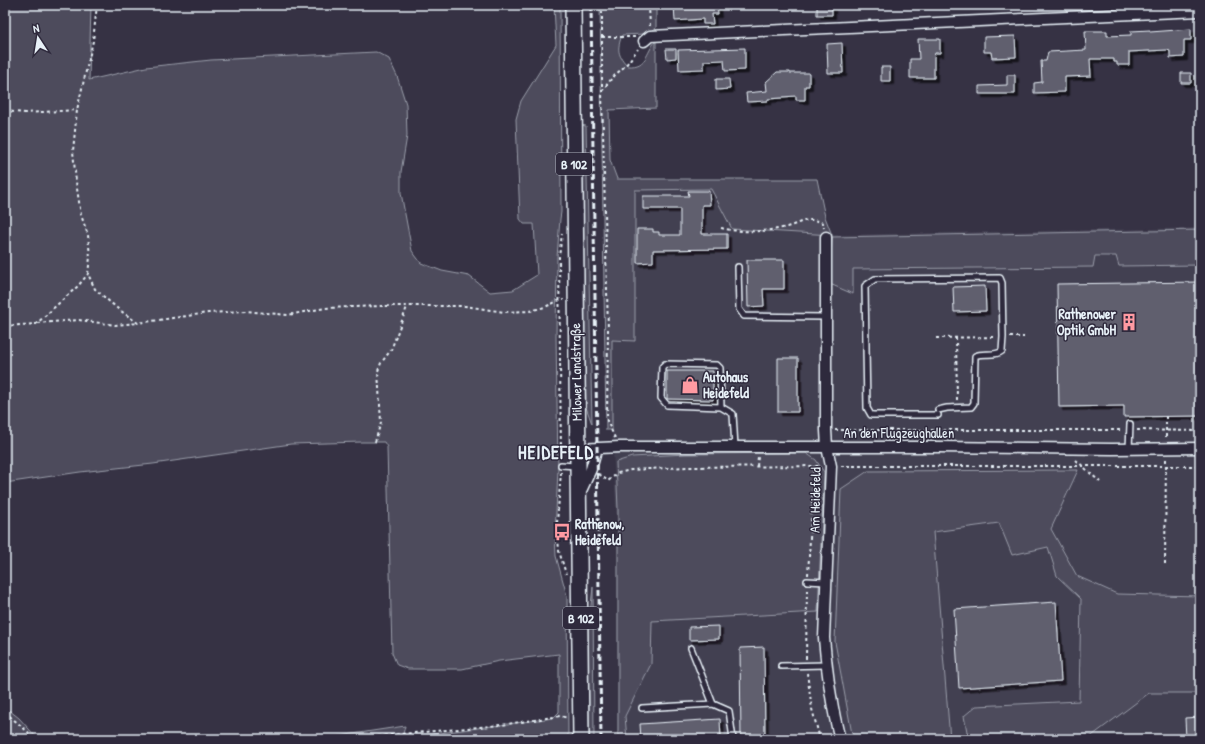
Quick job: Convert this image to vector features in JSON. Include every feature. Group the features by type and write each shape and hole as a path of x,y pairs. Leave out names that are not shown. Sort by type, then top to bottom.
{"main road":[{"name":"Milower Landstraße","path":"573,5 575,300 578,449 585,467 579,496 581,739"}],"street":[{"path":"647,38 1200,10"},
{"name":"Am Heidefeld","path":"826,237 826,430 827,447 831,466 824,638 826,665 833,712 840,739"},
{"name":"An den Flugzeughallen","path":"578,449 620,447 1200,448"},
{"path":"585,467 597,448"}],"lane":[{"path":"738,267 739,310 744,316 825,317"},
{"path":"1000,278 1002,283 1002,351 999,353 980,354 975,356 974,403 971,407 957,408 938,412 872,415 867,408 865,286 875,279 1000,278"},
{"path":"721,407 720,368 717,366 664,364 662,367 661,398 667,405 721,407 733,414 735,447"},
{"path":"1130,424 1130,449"},
{"path":"561,465 585,467"},
{"path":"808,581 826,582"},
{"path":"690,648 714,704"},
{"path":"781,666 826,665"},
{"path":"642,708 714,704 729,711 733,739"}],"path":[{"path":"36,324 78,286 88,274 90,257 88,235 81,215 73,151 77,110 93,42 97,5"},
{"path":"602,5 602,92 608,330 607,421 620,447"},
{"path":"602,92 612,78 626,65 647,38 649,5"},
{"path":"602,37 647,38"},
{"path":"5,111 25,113 77,110"},
{"path":"721,228 735,232 755,231 787,227 803,221 814,220 823,223 826,237"},
{"path":"88,274 95,288 103,296 138,323"},
{"path":"5,326 79,320 115,325 208,313 245,311 288,315 325,308 381,306 465,306 504,312 530,311 545,307 560,300 575,300"},
{"path":"375,442 381,422 378,371 381,363 391,350 407,307"},
{"path":"956,337 957,408"},
{"path":"936,338 1024,337"},
{"path":"1165,564 1166,416"},
{"path":"826,430 1200,431"},
{"path":"1064,448 1100,482"},
{"path":"814,466 808,581 806,666 812,709 820,739"},
{"path":"585,467 608,481 618,473 631,470 686,467 1200,466"},
{"path":"5,712 36,739"},
{"path":"348,739 501,725 560,716 571,719 581,719"}],"shaded area":[{"path":"5,5 91,5 89,80 146,67 211,60 376,52 389,59 397,76 406,104 407,136 401,172 401,193 412,251 421,263 442,271 469,276 490,292 513,290 537,275 534,224 524,224 520,219 516,119 521,101 556,45 554,5 560,5 561,212 557,257 556,336 558,469 555,534 556,556 567,596 568,739 320,739 405,726 402,738 553,718 559,712 559,654 499,661 462,669 408,669 397,665 392,653 387,447 384,442 291,444 5,483"},
{"path":"600,5 656,5 656,28 645,34 622,35 619,44 619,52 622,58 628,66 634,66 643,62 656,41 656,108 609,110 610,160 617,179 817,179 825,217 832,235 732,229 711,189 635,190 635,341 612,340 612,430 606,430"},
{"path":"580,125 586,126 592,424 586,407"},
{"path":"712,189 732,229 832,235 1200,228 1200,230 832,237 830,284 853,294 853,269 1093,267 1095,257 1116,256 1119,266 1200,265 1200,596 1117,594 1077,576 1051,529 1078,470 868,471 841,490 835,642 852,734 855,739 627,739 625,716 651,664 652,621 818,612 806,453 686,454 632,457 618,509 617,739 617,531 612,430 612,339 635,341 635,190"},
{"path":"1200,230 1200,265 1119,266 1116,256 1095,256 1093,267 853,269 853,294 830,284 832,237"},
{"path":"806,453 816,460 824,472 818,612 652,621 651,664 625,716 627,739 618,739 618,509 616,462 632,457 686,454"},
{"path":"1078,470 1051,529 1077,576 1117,594 1200,596 1200,693 1149,693 1089,738 981,739 968,737 964,716 976,706 1079,701 1081,599 1057,576 1048,547 1012,555 999,523 933,532 950,739 855,739 852,734 835,642 841,489 868,471"},
{"path":"1000,523 1048,547 1057,576 1081,599 1079,701 976,706 964,716 968,737 981,739 950,739 932,532"},
{"path":"593,587 594,739 589,739 588,631"},
{"path":"1149,693 1200,693 1200,739 1059,739 1089,738"},
{"path":"5,707 19,718 38,739 5,739"}],"building":[{"path":"674,5 717,5 718,14 712,14 713,24 703,24 703,19 675,21"},
{"path":"817,5 832,5 832,15 817,15"},
{"path":"1191,29 1191,40 1184,40 1184,57 1170,58 1170,51 1167,50 1129,52 1129,65 1117,65 1117,62 1114,62 1114,59 1090,59 1091,76 1065,77 1065,92 1034,93 1034,83 1042,82 1041,61 1046,61 1048,52 1086,50 1085,31 1107,31 1107,36 1131,35 1131,31 1150,30 1150,32"},
{"path":"1015,36 1016,57 992,58 991,52 984,52 984,37"},
{"path":"918,39 940,39 940,53 935,53 934,57 934,78 910,78 910,59 919,59"},
{"path":"842,43 843,73 828,73 827,44"},
{"path":"745,48 745,70 725,71 724,60 704,61 704,69 679,70 678,50"},
{"path":"666,49 676,49 676,58 667,59"},
{"path":"881,67 890,67 890,81 881,81"},
{"path":"777,72 809,73 809,86 805,86 805,100 796,100 796,96 768,99 768,101 747,102 746,93 767,91 766,82"},
{"path":"1181,73 1191,73 1191,83 1181,83"},
{"path":"1007,75 1015,75 1015,94 979,94 979,86 1007,85"},
{"path":"716,79 729,79 730,89 716,90"},
{"path":"688,191 709,191 710,205 702,205 702,234 727,234 727,249 653,250 653,262 637,263 637,229 653,229 653,232 659,232 659,235 680,235 680,209 643,209 643,196 689,196"},
{"path":"747,260 784,260 784,289 763,289 764,306 748,307"},
{"name":"Rathenower Optik GmbH","path":"1200,282 1200,416 1124,417 1124,406 1059,407 1057,284"},
{"path":"985,286 986,311 954,312 953,287"},
{"path":"778,358 798,358 798,412 778,412"},
{"name":"Autohaus Heidefeld","path":"667,371 713,371 713,400 667,399"},
{"path":"1056,602 1061,681 959,688 954,609"},
{"path":"719,626 719,639 689,640 689,627"},
{"path":"764,647 765,739 741,739 740,648"},
{"path":"1200,717 1200,739 1186,739 1185,718"},
{"path":"720,719 721,739 641,739 640,724"}],"railway":[{"path":"591,5 601,739"}],"place":[{"name":"Rathenower Optik GmbH","path":"1129,322"},
{"name":"Autohaus Heidefeld","path":"690,385"},
{"name":"Rathenow, Heidefeld","path":"562,532"}],"district":[{"name":"HEIDEFELD","path":"556,453"}]}
